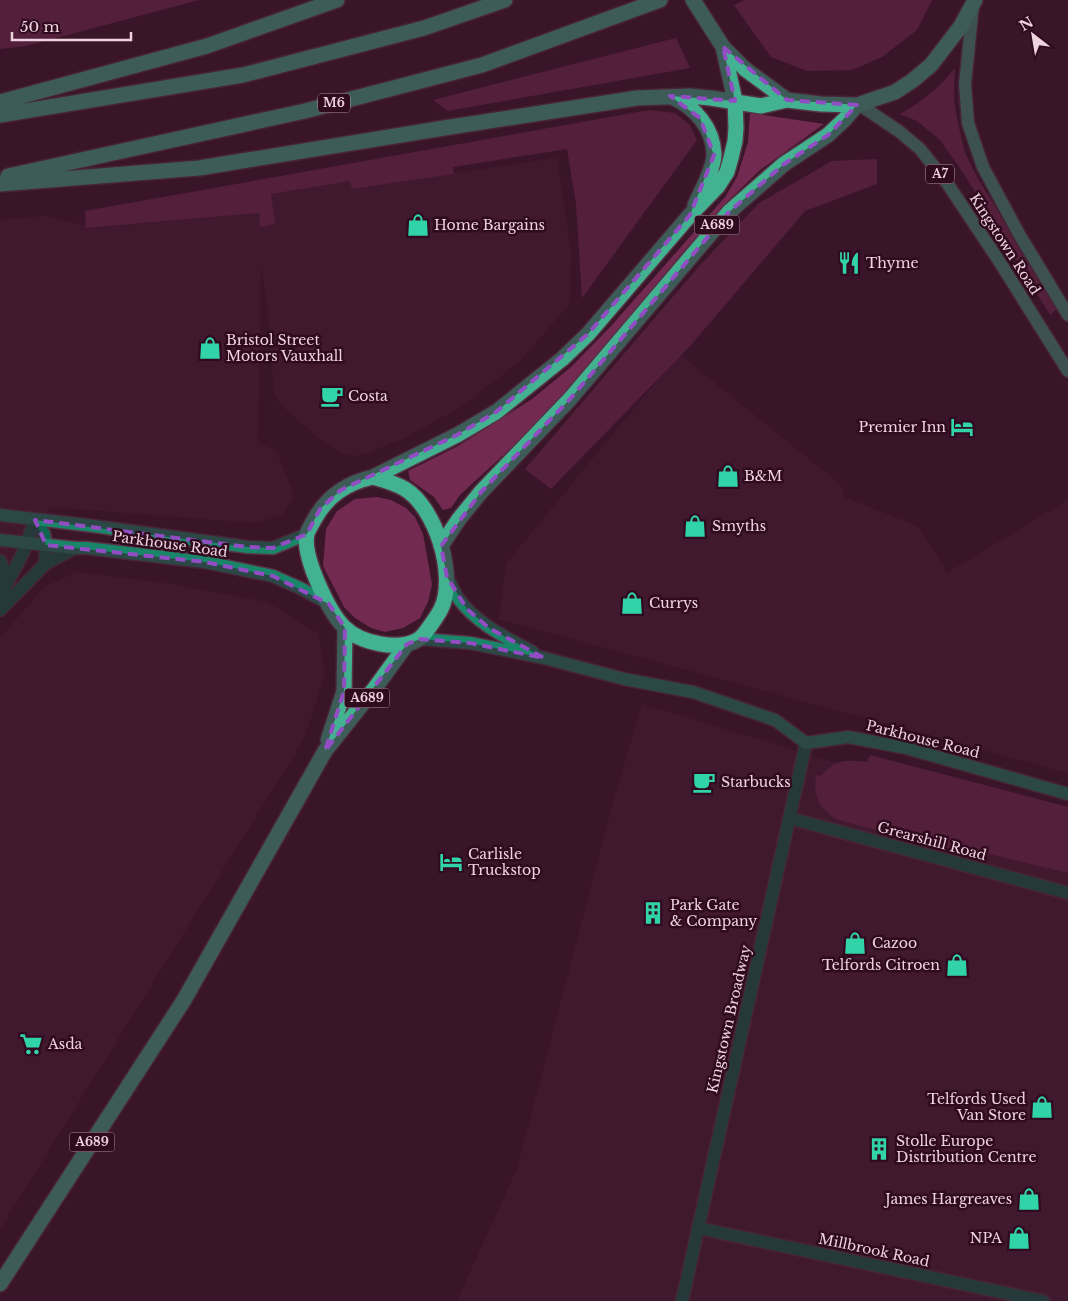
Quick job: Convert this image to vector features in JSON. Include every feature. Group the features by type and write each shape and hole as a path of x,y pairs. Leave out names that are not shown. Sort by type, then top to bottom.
{"highway":[{"path":"0,102 208,46 337,0"},
{"path":"0,115 243,75 424,28 505,0"},
{"name":"M6","path":"0,178 304,110 473,67 660,0"},
{"path":"694,0 723,47 745,69 787,100"},
{"path":"0,184 199,168 637,98 690,96 761,106 787,100 821,104 859,105 895,92 931,65 961,26 974,3"},
{"name":"A689","path":"373,478 457,435 496,412 540,377 588,334 690,215 718,186 727,172 732,158 736,128 734,101 723,47"},
{"path":"670,96 692,108 700,118 709,135 714,154 711,168 690,215"},
{"name":"A689","path":"442,546 458,519 481,492 570,399 729,212 784,164 828,135 859,105"},
{"path":"373,478 406,489 429,516 442,546 447,577 442,608 413,641 389,646 373,643 345,628 329,604 308,555 307,534 320,509 329,499 352,482 373,478"},
{"name":"A689","path":"325,751 344,691 345,628"},
{"name":"A689","path":"0,1284 184,1000 325,751 413,641"}],"main road":[{"name":"Kingstown Road","path":"974,3 965,84 968,123 983,167 1019,234 1068,315"},
{"name":"Kingstown Road","path":"859,105 900,132 920,149 947,182 1068,371"}],"street":[{"name":"Parkhouse Road","path":"0,515 248,547 273,548 307,534"},
{"path":"0,603 5,587 18,563 35,520"},
{"path":"35,520 44,534 46,545 45,564"},
{"name":"Parkhouse Road","path":"0,540 205,562 273,576 329,604"},
{"path":"0,610 45,564 75,548"},
{"path":"0,561 5,573 5,587"},
{"path":"447,577 457,597 488,628 544,658"},
{"path":"413,641 470,643 544,658 624,679 693,692 776,720 806,743"},
{"name":"Parkhouse Road","path":"806,743 848,737 906,748 1068,794"},
{"name":"Kingstown Broadway","path":"682,1301 806,743"},
{"name":"Grearshill Road","path":"789,818 1068,893"},
{"name":"Millbrook Road","path":"698,1228 1042,1301"}],"highlighted area":[{"path":"723,47 787,100 857,105 828,135 784,164 729,212 570,399 481,492 441,546 447,577 467,609 489,628 544,658 470,643 420,639 407,644 325,751 344,691 345,628 329,604 273,576 205,562 46,545 35,520 248,547 273,548 307,534 320,509 341,490 457,435 496,412 588,334 690,215 714,155 700,118 670,96 735,101"}],"shaded area":[{"path":"0,0 199,0 26,46 0,49"},
{"path":"745,0 932,0 917,30 882,57 852,70 807,71 771,57 734,5"},
{"path":"676,38 690,68 448,111 433,100"},
{"path":"955,68 954,101 965,153 978,179 1058,308 1050,315 964,174 940,140 917,121 900,114 930,94"},
{"path":"649,110 675,113 689,124 697,140 582,298 576,204 567,149 453,167 454,174 352,189 350,181 271,194 275,224 260,227 259,213 86,228 85,211"},
{"path":"750,113 824,124 760,170 727,202 683,252 574,384 519,441 460,495 451,508 443,510 434,497 410,480 408,471 458,446 532,399 571,367 611,326 725,197 737,177 748,142"},
{"path":"557,158 571,252 570,303 519,362 459,408 404,438 367,453 354,456 342,453 319,438 281,405 274,392 267,301 261,264 258,443 276,451 294,495 282,515 256,523 50,507 0,578 0,220 43,216 96,228 259,213 260,226 271,194 350,181 352,189"},
{"path":"877,159 877,184 805,211 691,345 551,489 525,469 701,264 759,203 832,161"},
{"path":"679,354 841,485 844,497 919,527 947,573 1068,500 1068,773 499,619 506,564"},
{"path":"377,497 391,500 406,508 415,517 423,534 432,584 428,602 420,618 403,628 385,632 371,628 355,618 344,607 323,566 326,529 337,511 355,499"},
{"name":"Asda","path":"77,572 164,583 267,602 318,634 325,675 304,739 0,1229 0,638 44,587"},
{"path":"642,704 1068,833 1068,1301 457,1301 517,1169 613,803"},
{"path":"870,755 1068,807 1068,873 977,851 954,850 835,819 823,808 818,800 815,789 816,775 821,776 837,763 867,762"}],"place":[{"name":"Home Bargains","path":"418,225"},
{"name":"Thyme","path":"849,263"},
{"name":"Bristol Street Motors Vauxhall","path":"210,348"},
{"name":"Costa","path":"332,396"},
{"name":"Premier Inn","path":"962,427"},
{"name":"B&M","path":"728,476"},
{"name":"Smyths","path":"695,526"},
{"name":"Currys","path":"632,603"},
{"name":"Starbucks","path":"704,782"},
{"name":"Carlisle Truckstop","path":"451,862"},
{"name":"Park Gate & Company","path":"653,913"},
{"name":"Cazoo","path":"855,943"},
{"name":"Telfords Citroen","path":"957,965"},
{"name":"Asda","path":"31,1044"},
{"name":"Telfords Used Van Store","path":"1042,1107"},
{"name":"Stolle Europe Distribution Centre","path":"879,1149"},
{"name":"James Hargreaves","path":"1029,1199"},
{"name":"NPA","path":"1019,1238"}]}
